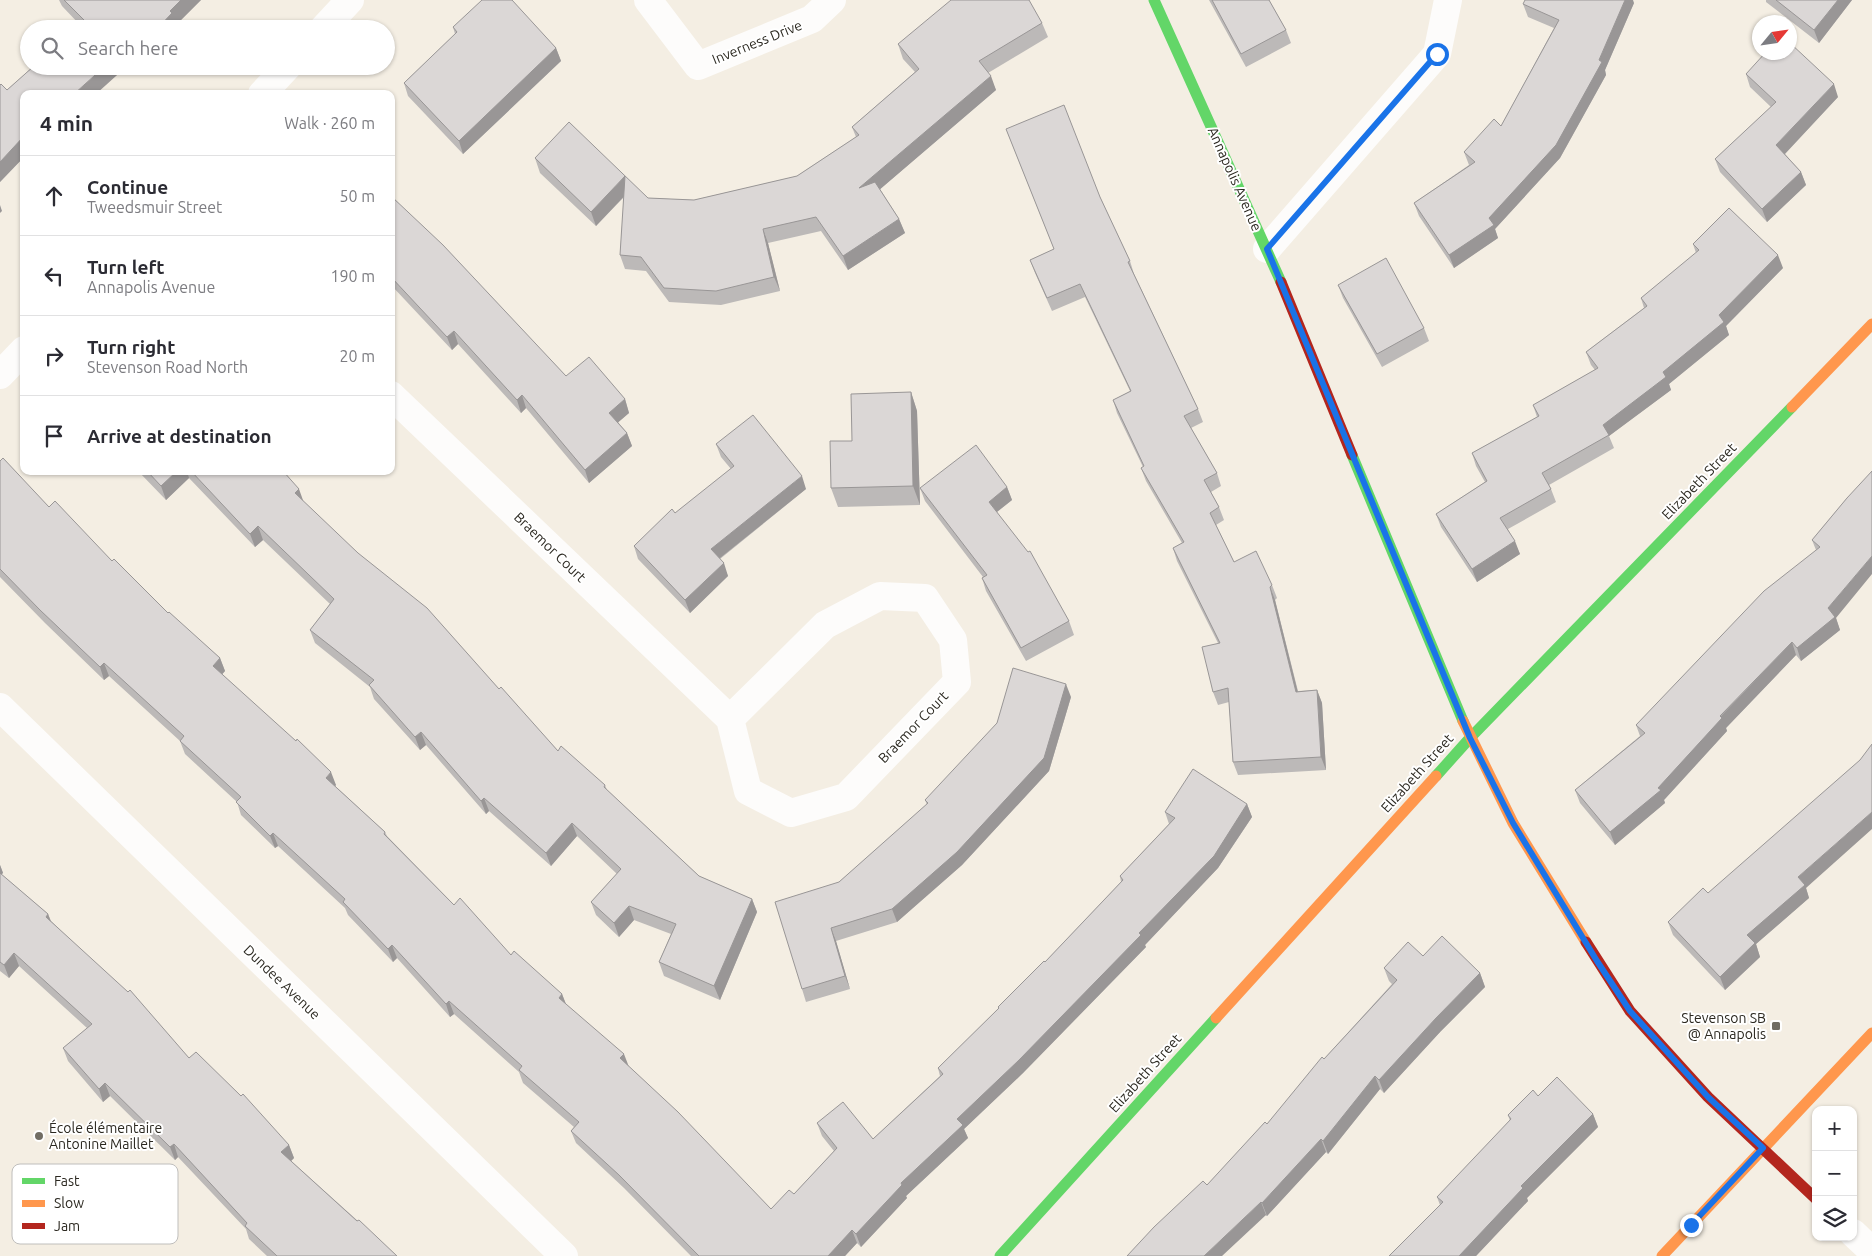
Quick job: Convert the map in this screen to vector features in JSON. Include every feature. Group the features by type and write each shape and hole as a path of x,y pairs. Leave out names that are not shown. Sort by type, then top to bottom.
{"street":[{"path":"331,20 350,0"},
{"name":"Inverness Drive","path":"648,0 698,66 812,19 832,0"},
{"name":"Annapolis Avenue","path":"1154,0 1267,249 1470,738 1513,823 1597,961 1630,1011 1708,1097 1813,1196"},
{"path":"1267,249 1437,54 1448,0"},
{"path":"266,90 280,75"},
{"name":"Elizabeth Street","path":"1000,1256 1470,738 1872,324"},
{"path":"0,375 20,354"},
{"name":"Braemor Court","path":"395,399 730,719 748,791 791,813 846,797 957,682 953,640 925,598 880,596 825,625 730,719"},
{"name":"Dundee Avenue","path":"0,707 564,1256"},
{"path":"1662,1256 1872,1032"},
{"path":"1857,1237 1872,1251"}],"building":[{"path":"64,0 181,0 170,11 172,13 165,20 84,20"},
{"path":"482,0 512,0 556,48 459,141 404,83 457,32 453,27"},
{"path":"951,0 1029,0 1042,23 979,61 991,76 859,188 875,182 899,219 843,256 816,217 763,229 774,277 716,291 664,288 641,257 620,255 625,176 591,212 535,158 569,122 648,198 694,200 797,176 859,135 852,127 919,69 898,44"},
{"path":"1212,0 1269,0 1286,30 1241,54"},
{"path":"1525,0 1625,0 1599,60 1602,62 1556,145 1489,218 1494,225 1449,255 1414,203 1475,162 1464,152 1494,119 1501,126 1559,20 1523,4"},
{"path":"1776,0 1838,0 1814,30"},
{"path":"1797,50 1834,84 1776,145 1801,172 1762,209 1715,159 1776,102 1746,74 1759,60 1797,60"},
{"path":"24,75 95,75 78,90 20,90 20,140 0,162 0,85 7,90"},
{"path":"1064,105 1100,197 1130,261 1128,262 1198,409 1184,416 1217,473 1204,480 1219,507 1210,513 1234,562 1256,551 1272,585 1270,587 1296,692 1317,690 1321,757 1233,762 1228,688 1213,692 1202,647 1220,643 1173,548 1184,542 1141,468 1144,466 1113,400 1131,391 1080,284 1047,298 1030,260 1054,249 1006,129"},
{"path":"395,200 443,245 566,376 589,357 625,399 609,413 627,433 585,470 522,395 517,400 454,331 447,337 395,281"},
{"path":"1729,208 1778,255 1719,315 1724,322 1663,372 1666,377 1603,425 1609,435 1542,473 1551,489 1500,518 1515,541 1472,569 1436,514 1487,481 1472,453 1539,416 1533,405 1598,368 1586,352 1647,306 1641,298 1699,250 1693,244"},
{"path":"1386,258 1424,328 1377,354 1338,285"},
{"path":"911,392 913,486 831,488 830,441 852,441 851,394"},
{"path":"753,415 802,476 711,549 724,563 685,600 634,546 672,509 675,513 734,466 716,444"},
{"path":"976,445 1007,487 989,502 1028,552 1030,551 1069,621 1021,648 982,578 987,575 920,488"},
{"path":"3,458 49,507 55,501 112,561 114,559 168,613 220,658 213,666 296,741 297,739 331,772 326,778 385,832 384,834 454,905 460,898 511,955 514,951 562,994 559,998 624,1054 620,1058 678,1112 771,1209 789,1190 794,1194 837,1148 817,1123 843,1102 873,1139 943,1074 938,1068 1045,962 1123,880 1120,876 1175,818 1165,812 1193,769 1247,804 1214,856 1139,933 1141,935 1019,1060 957,1119 963,1125 901,1183 902,1185 856,1234 852,1230 828,1256 699,1256 619,1175 571,1131 579,1122 519,1070 522,1066 449,1001 446,1004 392,945 388,949 343,902 345,899 273,833 270,836 236,802 241,797 180,741 184,736 104,663 100,667 0,569 0,461"},
{"path":"1872,471 1872,556 1828,608 1835,617 1797,648 1792,642 1720,716 1722,718 1658,788 1661,790 1610,832 1575,790 1645,733 1636,725 1764,591 1820,547 1812,540"},
{"path":"151,475 173,475 161,486"},
{"path":"195,475 287,475 299,489 295,493 358,553 427,608 499,689 501,687 558,751 561,746 605,785 604,787 699,876 752,899 714,986 659,962 676,924 629,906 614,923 591,902 621,869 572,823 546,853 484,798 481,801 421,732 415,737 369,685 374,680 310,630 334,599 258,526 250,534"},
{"path":"1013,668 1066,684 1044,758 957,852 892,909 831,928 845,976 802,989 775,902 839,882 928,803 925,800 997,723"},
{"path":"1872,744 1872,812 1798,877 1805,885 1747,935 1755,943 1720,977 1668,922 1703,888 1708,893 1860,760"},
{"path":"0,873 48,914 46,917 128,992 130,990 189,1058 196,1052 241,1096 243,1094 289,1145 281,1152 397,1256 277,1256 245,1226 247,1223 174,1144 170,1147 105,1083 99,1089 63,1048 92,1024 14,953 4,965 0,962"},
{"path":"1442,936 1480,973 1379,1080 1375,1076 1323,1141 1321,1139 1262,1203 1204,1256 1127,1256 1154,1227 1203,1181 1207,1185 1265,1122 1267,1124 1322,1057 1324,1059 1397,980 1384,968 1408,942 1423,956"},
{"path":"1557,1077 1593,1114 1521,1186 1523,1188 1459,1256 1389,1256 1443,1202 1437,1197 1511,1119 1508,1115 1533,1090 1538,1096"}],"traffic: fast":[{"path":"1154,0 1281,282"},
{"path":"1436,776 1470,738 1792,407"},
{"path":"1352,455 1463,721"},
{"path":"1000,1256 1216,1018"}],"traffic: slow":[{"path":"1792,407 1872,324"},
{"path":"1463,721 1513,823 1586,942"},
{"path":"1216,1018 1436,776"},
{"path":"1662,1256 1872,1033"}],"traffic: jam":[{"path":"1281,282 1352,455"},
{"path":"1586,942 1630,1011 1708,1097 1813,1196"}],"place":[{"name":"Stevenson SB @ Annapolis","path":"1776,1026"},
{"name":"École élémentaire Antonine Maillet","path":"39,1136"}],"route":[{"path":"1437,54 1267,249 1470,738 1513,823 1597,961 1630,1011 1708,1097 1763,1148 1691,1225"}]}
